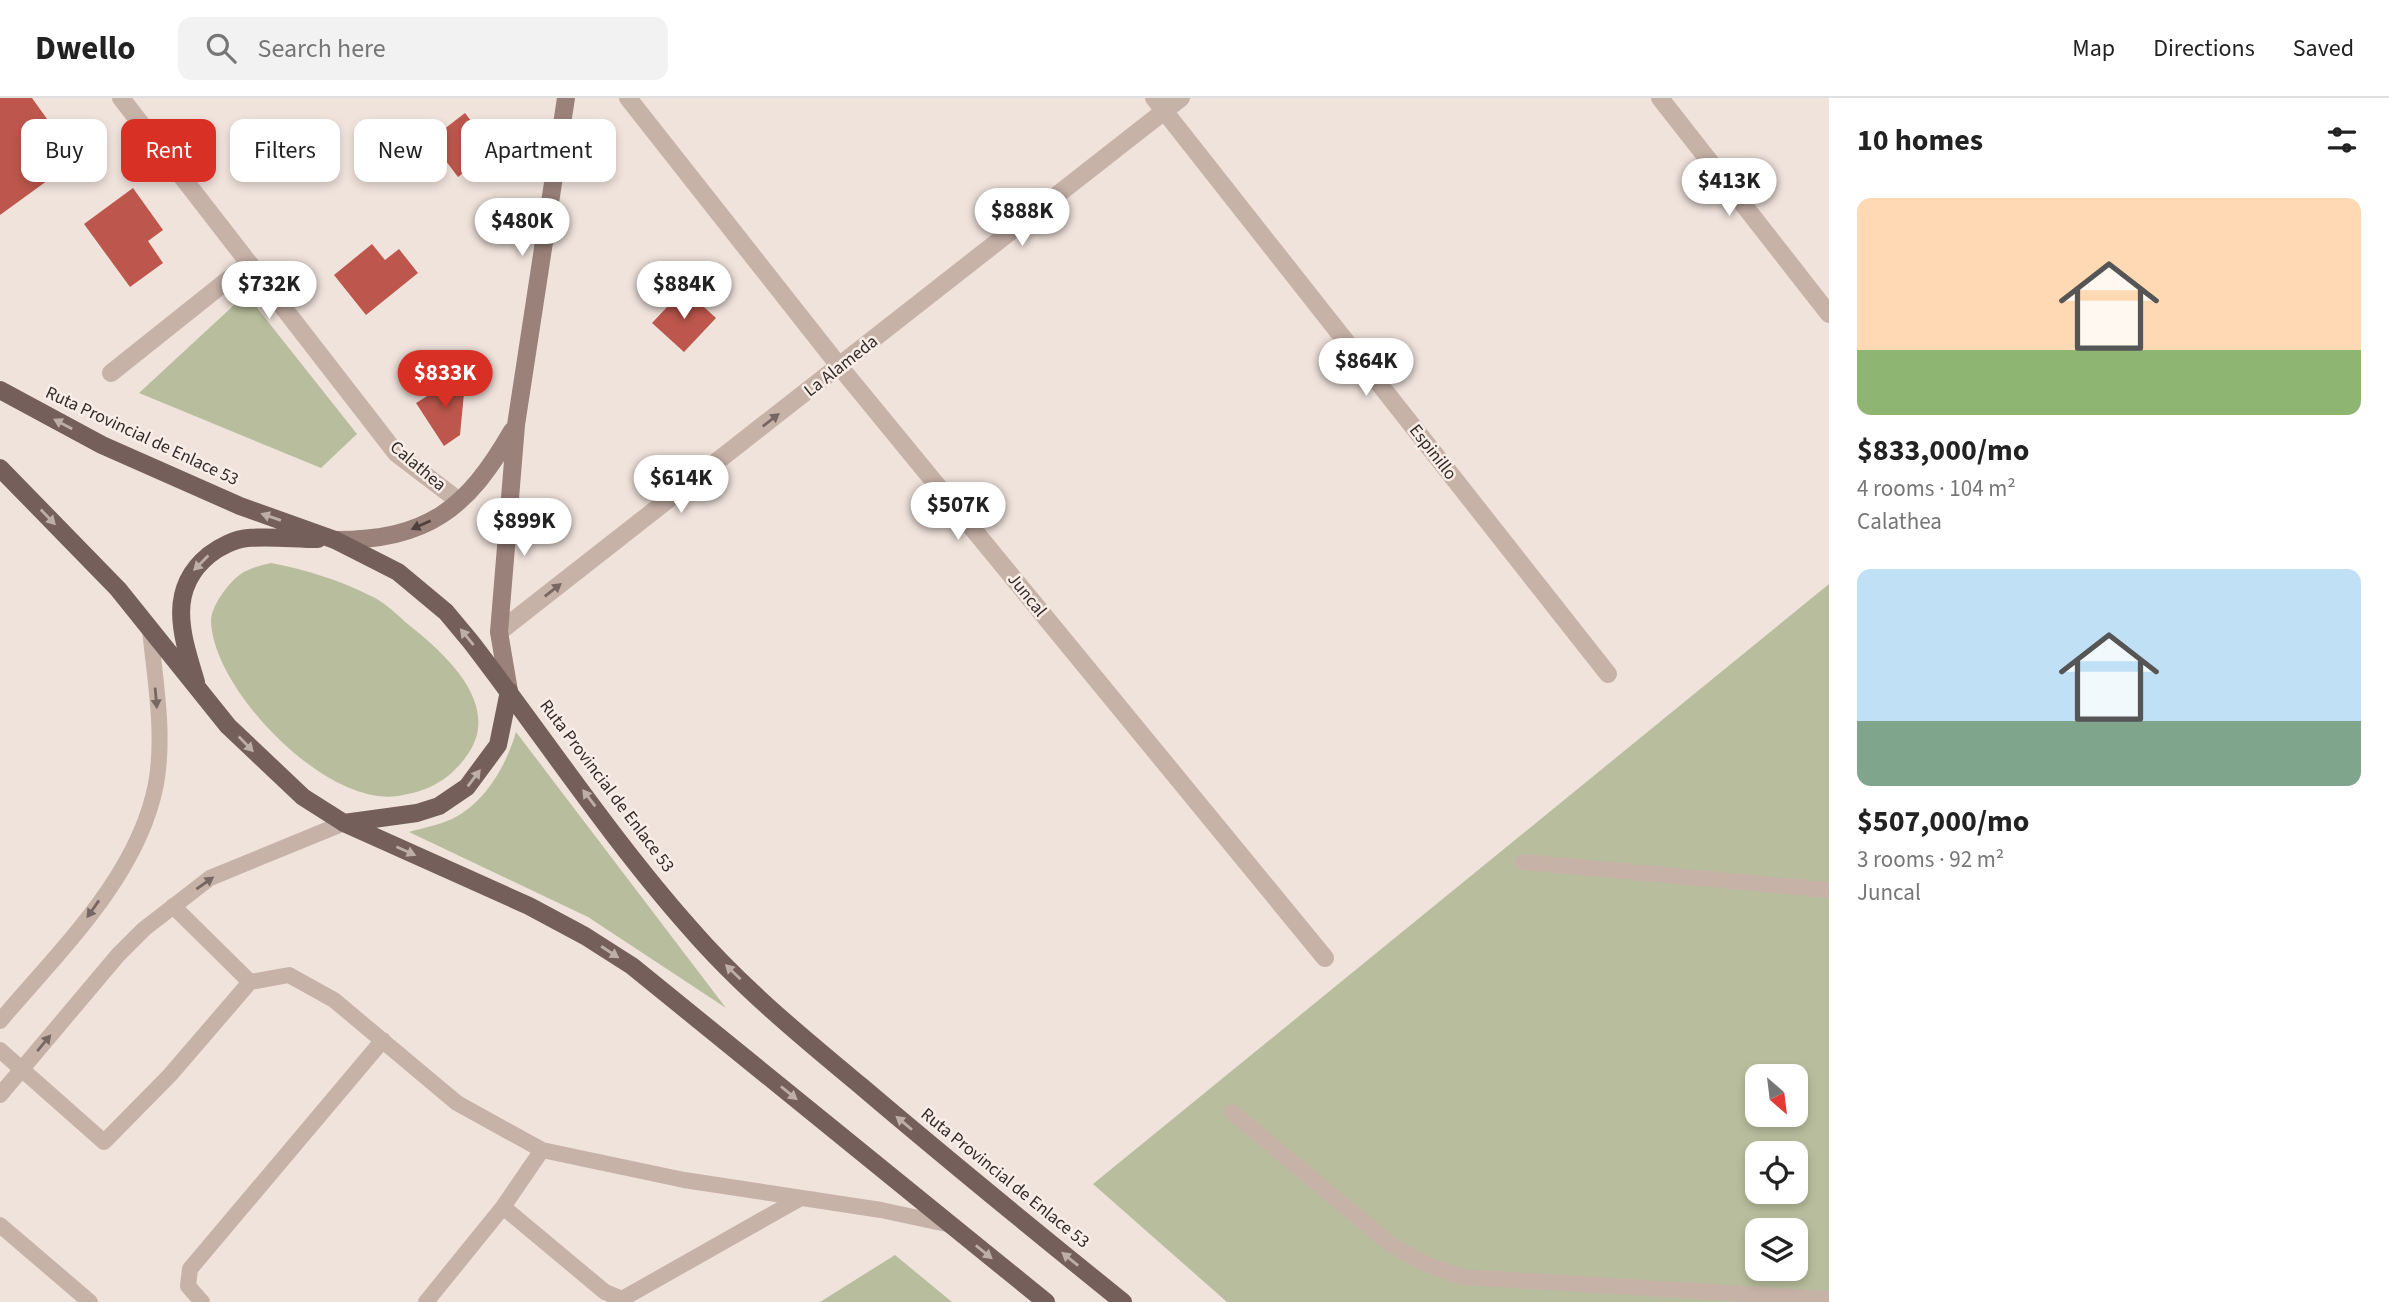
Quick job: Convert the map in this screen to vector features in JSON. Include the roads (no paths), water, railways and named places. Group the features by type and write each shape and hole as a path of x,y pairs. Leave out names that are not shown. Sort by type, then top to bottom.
{"main road":[{"path":"344,823 417,813 439,806 467,787 498,745 509,691 499,632 516,425 566,98"},
{"name":"Ruta Provincial de Enlace 53","path":"0,390 102,445 240,506 335,540 398,572 446,612 690,929 783,1020 936,1150 1123,1302"},
{"path":"200,694 186,648 181,616 182,588 197,565 216,549 245,538 373,540 399,535 439,517 479,484 516,425"},
{"path":"0,468 118,589 200,694 266,765 303,797 344,823 529,906 585,936 632,966 1046,1302"}],"street":[{"name":"Calathea","path":"121,98 396,453 459,501"},
{"name":"Juncal","path":"628,98 840,367 1325,958"},
{"name":"La Alameda","path":"499,632 840,367 1160,105 1181,98"},
{"path":"1660,98 1829,314"},
{"name":"Espinillo","path":"1160,105 1608,674"},
{"path":"111,373 249,263"}],"lane":[{"path":"0,1021 88,916 137,843 157,771 159,724 150,630"},
{"path":"0,1095 118,955 173,906 211,878 344,823"},
{"path":"1523,862 1829,890"},
{"path":"173,906 250,982"},
{"path":"0,1050 104,1142 170,1075 250,982 289,975 334,1000 457,1103 542,1150 684,1180 881,1210 951,1225"},
{"path":"202,1302 188,1286 190,1269 383,1040"},
{"path":"1232,1112 1390,1244 1425,1264 1463,1277 1829,1299"},
{"path":"426,1302 503,1207 542,1150"},
{"path":"503,1207 605,1292 622,1299 799,1199"},
{"path":"0,1225 90,1302"}]}
